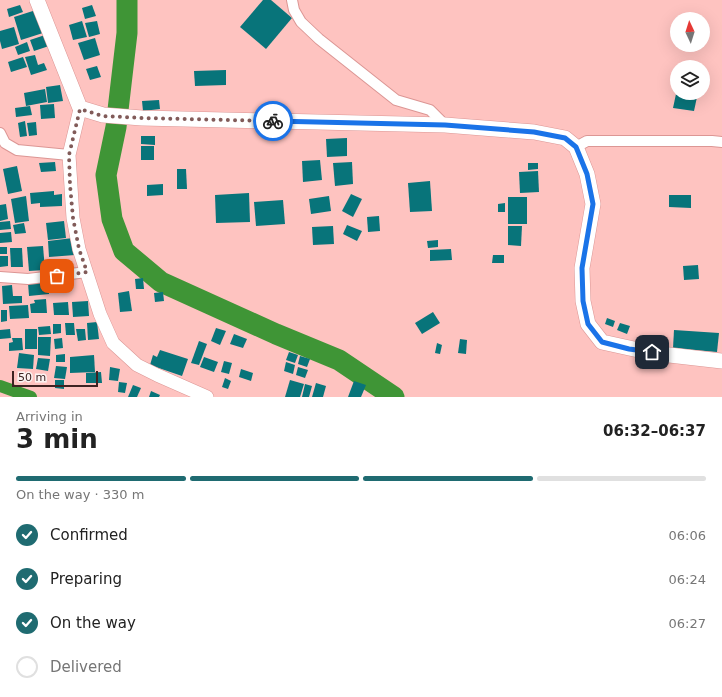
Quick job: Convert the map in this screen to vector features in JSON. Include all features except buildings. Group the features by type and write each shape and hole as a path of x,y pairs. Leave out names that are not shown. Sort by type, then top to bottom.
{"main road":[{"path":"37,0 80,109 103,116 445,125 534,132 565,138 576,147 587,174 593,204 582,268 583,301 588,324 602,342 629,349 722,361"}],"street":[{"path":"292,0 294,10 301,22 319,39 396,100 430,110 445,125"},
{"path":"80,109 69,155 73,218 79,249 100,314 113,343 137,365 207,397"},
{"path":"0,133 5,143 17,150 69,155"},
{"path":"576,147 587,141 722,142"},
{"path":"0,276 28,278 87,272"}],"waterway":[{"path":"127,0 127,33 116,127 106,175 112,219 124,251 161,282 276,334 339,360 394,397"},
{"path":"0,386 31,397"}],"way so far":[{"path":"57,276 87,272 79,249 73,218 70,185 69,155 80,109 103,116 273,121"}],"route":[{"path":"273,121 445,125 534,132 565,138 576,147 587,174 593,204 582,268 583,301 588,324 602,342 629,349 652,352"}]}
